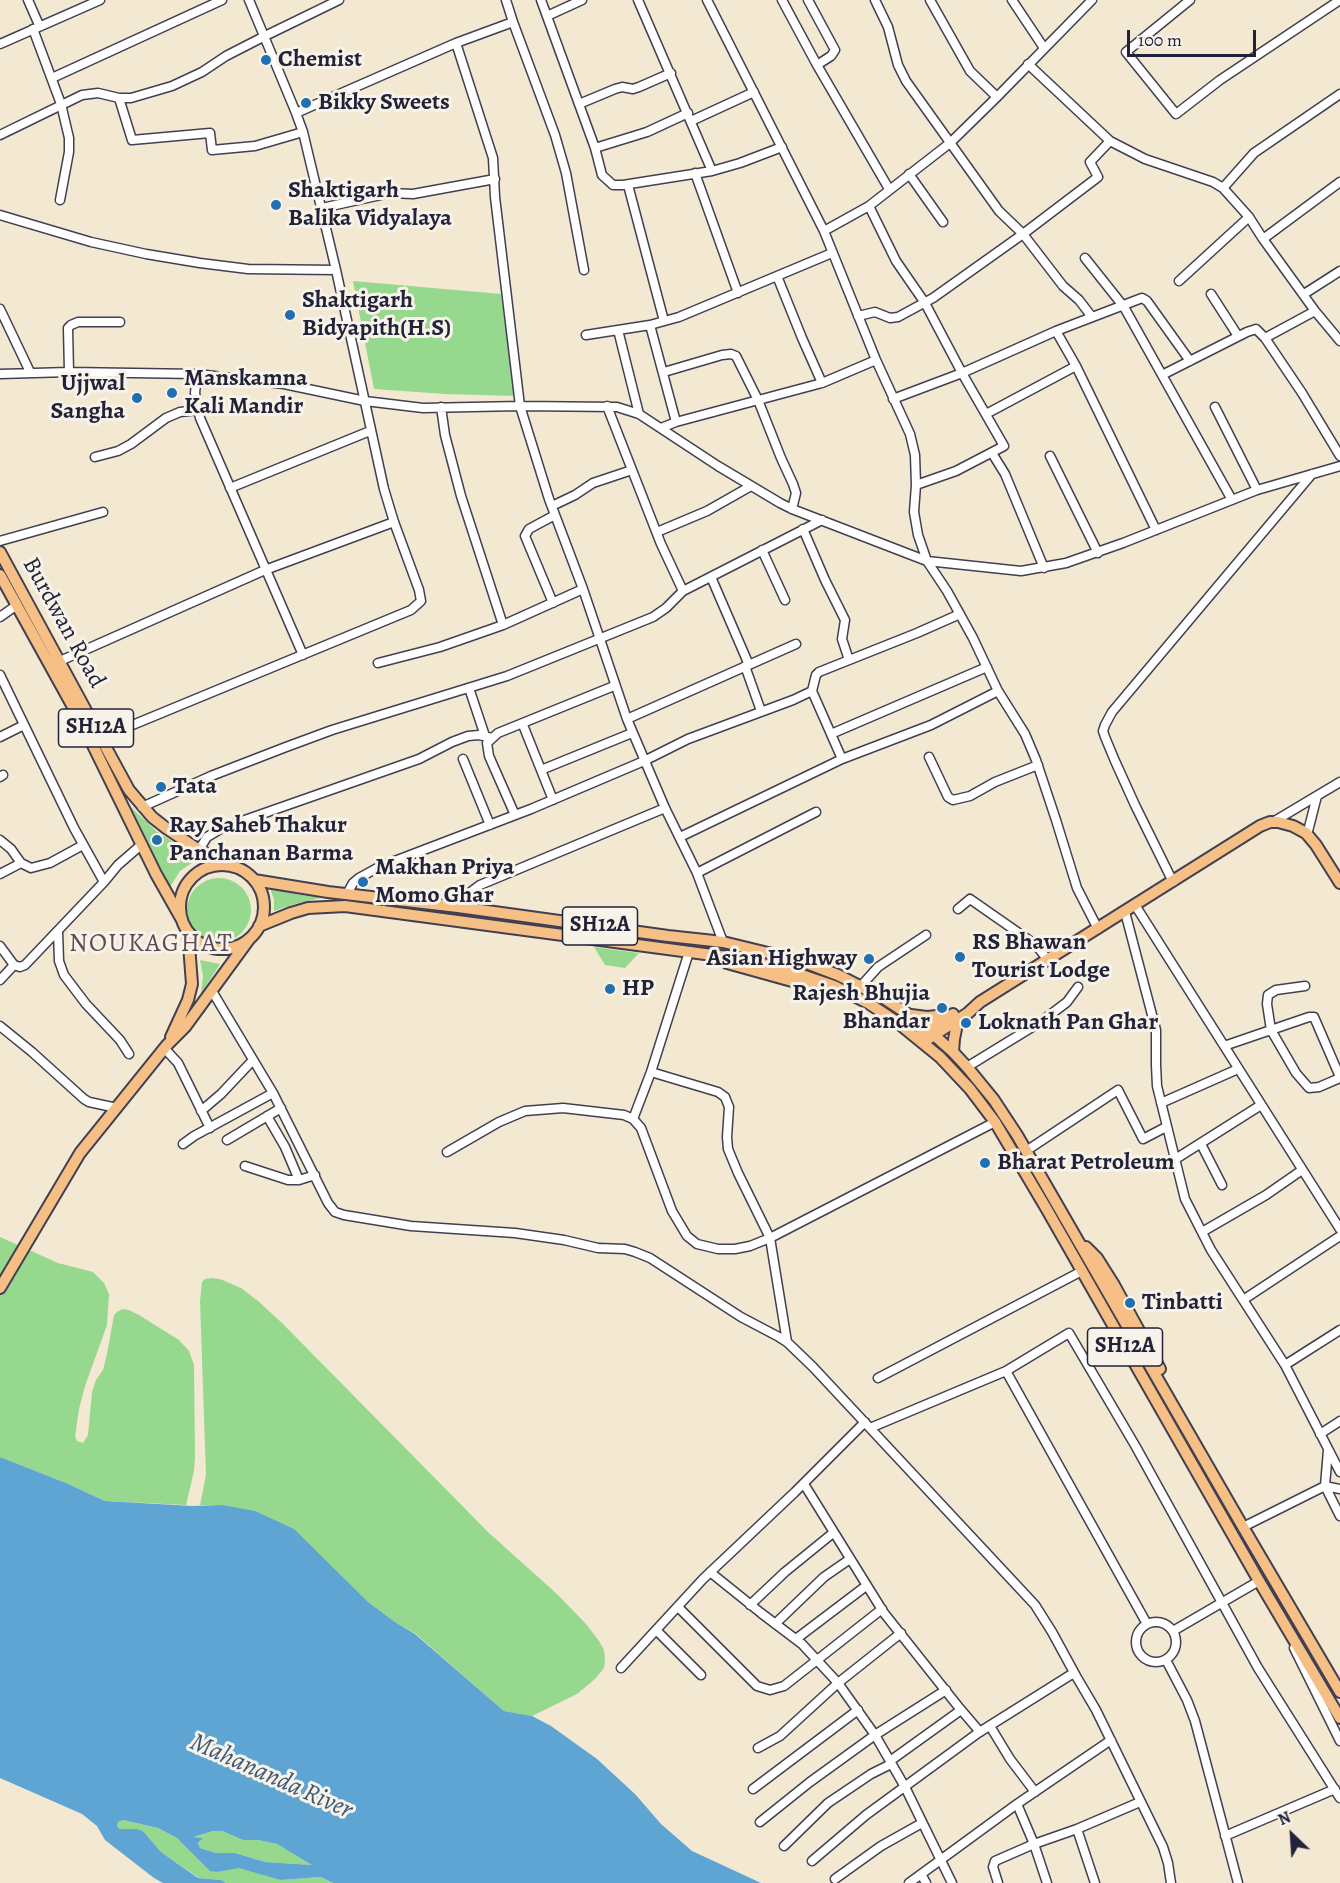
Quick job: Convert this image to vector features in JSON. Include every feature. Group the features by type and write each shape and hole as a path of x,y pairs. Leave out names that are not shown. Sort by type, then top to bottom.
{"main road":[{"name":"Burdwan Road","path":"0,552 101,738 141,845 182,920"},
{"name":"Burdwan Road","path":"0,575 111,769 142,807 166,828 199,850 233,866"},
{"path":"931,1031 958,1019 980,1002 1260,826 1273,822 1293,826 1307,835 1339,879"},
{"name":"SH12A","path":"188,932 182,920 180,905 183,891 191,878 203,869 218,865 233,866 244,871 254,880 723,942 801,961 838,975 908,1014 931,1031 953,1052 1001,1110 1075,1236 1096,1258 1126,1306 1160,1369 1168,1396 1242,1527 1340,1692"},
{"path":"0,1288 90,1139 185,1027 259,926 264,910 262,894 254,880"},
{"name":"SH12A","path":"259,926 308,908 345,906 710,955 729,964 786,978 874,1007 920,1040 970,1089 995,1122 1340,1718"},
{"path":"188,932 198,942 225,949 250,938"},
{"path":"166,1047 188,1000 192,984 188,932"},
{"path":"908,1014 936,1016 980,1002"},
{"path":"920,1040 964,1008"},
{"path":"953,1052 958,1019"}],"street":[{"path":"28,0 61,104 69,138 69,152 60,200"},
{"path":"0,44 100,0"},
{"path":"52,78 222,0"},
{"path":"101,738 411,610 421,601 394,522 370,431 336,270 303,132 249,0"},
{"path":"0,135 61,104 89,93 119,98 143,95 172,86 202,72 226,56 339,0"},
{"path":"507,0 563,163 584,270"},
{"path":"541,0 595,148 602,175 614,185 712,171 782,147"},
{"path":"547,16 582,0"},
{"path":"638,0 712,171"},
{"path":"707,0 824,231 876,360 910,434 915,455 914,512 918,535 927,561 947,591 998,691 1025,734 1038,765 1077,888 1098,929"},
{"path":"782,0 889,189"},
{"path":"808,0 835,50 831,56 817,65"},
{"path":"875,0 888,27 902,74 999,211 1023,234 1063,286 1079,300 1092,317"},
{"path":"930,0 970,71 997,98"},
{"path":"1012,0 1044,48"},
{"path":"824,231 869,206 950,143 1092,0"},
{"path":"1190,0 1126,52 1176,114 1220,80 1340,0"},
{"path":"296,113 456,43 513,22"},
{"path":"456,43 493,158 495,197 520,406 614,686 644,761 697,873 723,942"},
{"path":"1028,64 1110,141 1145,159 1223,188 1249,217 1315,311 1340,341"},
{"path":"579,104 615,89 639,87 671,73"},
{"path":"595,148 690,117 754,92"},
{"path":"1223,188 1254,153 1340,94"},
{"path":"119,98 132,141 210,133 212,150 255,146 303,132"},
{"path":"858,316 875,312 890,318 898,317 925,303 1023,234 1098,177 1089,162 1110,141"},
{"path":"695,173 738,293"},
{"path":"909,174 943,222"},
{"path":"322,208 390,193 413,194 495,179"},
{"path":"1263,239 1340,182"},
{"path":"628,184 664,321"},
{"path":"869,206 896,261 925,303 1004,446 956,471 916,485"},
{"path":"0,215 91,242 189,262 248,269 336,270"},
{"path":"1179,281 1249,217"},
{"path":"586,335 664,321 738,293 832,253"},
{"path":"1085,258 1124,307 1232,500"},
{"path":"1304,294 1340,271"},
{"path":"777,276 822,383"},
{"path":"1211,294 1238,336"},
{"path":"893,399 962,373 1056,331 1124,307 1142,298 1147,301 1190,360"},
{"path":"0,309 30,372"},
{"path":"1265,338 1315,311"},
{"path":"69,372 68,328 71,325 78,322 120,322"},
{"path":"650,325 676,422"},
{"path":"1162,375 1256,329 1265,338 1302,393 1340,456"},
{"path":"618,330 639,414"},
{"path":"1056,331 1076,366 1156,530"},
{"path":"664,372 722,355 731,354 739,359 796,492 792,509"},
{"path":"661,428 822,383 876,360"},
{"path":"986,414 1076,366"},
{"path":"0,375 30,372 197,374 284,384 365,401 423,408 607,406 639,414 751,486 792,509 927,561 1021,571 1066,563 1098,553 1257,490 1340,466"},
{"path":"197,374 195,393 198,410 303,655"},
{"path":"607,406 683,591"},
{"path":"441,407 445,435 461,496 503,625"},
{"path":"1215,407 1257,490"},
{"path":"95,457 118,451 131,444 166,418 180,412 198,410"},
{"path":"230,488 370,431"},
{"path":"992,453 1005,474 1044,568"},
{"path":"1050,456 1098,553"},
{"path":"552,506 589,485 632,470"},
{"path":"1173,882 1134,805 1105,737 1105,725 1112,712 1312,474"},
{"path":"657,532 707,512 751,486"},
{"path":"0,541 103,512"},
{"path":"553,603 525,536 529,529 555,515"},
{"path":"142,807 220,772 286,747 332,730 507,676 653,617 683,591 822,520"},
{"path":"60,661 265,570 394,522"},
{"path":"803,529 845,620 842,639 849,660"},
{"path":"762,550 785,600"},
{"path":"711,577 747,666 761,711"},
{"path":"378,663 440,647 503,625 583,589"},
{"path":"0,617 17,605"},
{"path":"842,759 813,690 816,675 960,615"},
{"path":"627,719 795,644"},
{"path":"831,734 987,667"},
{"path":"0,675 83,845 104,882"},
{"path":"199,850 207,837 222,828 419,759 468,736 488,737 614,686"},
{"path":"469,688 488,737 487,750 515,815"},
{"path":"347,894 353,882 379,867 553,800 644,761 688,739 813,690"},
{"path":"680,837 842,759 931,724 998,691"},
{"path":"523,724 553,800"},
{"path":"0,737 24,725"},
{"path":"541,770 632,733"},
{"path":"929,757 948,797 953,800 970,795 1038,765"},
{"path":"463,759 490,825"},
{"path":"1273,822 1340,782"},
{"path":"1307,835 1317,796"},
{"path":"458,907 468,894 480,885 665,808"},
{"path":"697,873 816,812"},
{"path":"0,840 21,863 31,868 45,865 83,845"},
{"path":"0,946 14,965 20,967 26,965 118,865 141,845"},
{"path":"0,874 21,863"},
{"path":"958,909 970,899 1036,945 1048,960"},
{"path":"1135,905 1340,1229"},
{"path":"1125,912 1156,1030 1157,1086 1185,1200 1211,1250 1285,1365 1340,1472"},
{"path":"58,932 59,961 64,975 78,996 120,1040 129,1054"},
{"path":"861,986 878,967 926,935"},
{"path":"633,1119 651,1072 689,952"},
{"path":"0,980 14,965"},
{"path":"1224,1046 1271,1030 1314,1017 1340,1078 1319,1087 1309,1088 1296,1073 1271,1030 1268,995 1276,990 1305,986"},
{"path":"967,1067 1042,1021 1067,1002 1078,987"},
{"path":"212,991 273,1093 333,1209 344,1215 411,1226 515,1233 564,1240 598,1248 625,1249 650,1258 741,1317 787,1342 1035,1605 1048,1624 1110,1740 1166,1855 1171,1883"},
{"path":"0,1026 84,1099 117,1108"},
{"path":"166,1047 178,1063 210,1128"},
{"path":"201,1111 253,1060"},
{"path":"1161,1103 1238,1069"},
{"path":"651,1072 718,1092 725,1097 729,1107 728,1149 770,1238 787,1342"},
{"path":"1026,1151 1118,1090 1143,1139 1166,1127"},
{"path":"183,1144 273,1093"},
{"path":"1174,1160 1261,1105"},
{"path":"227,1140 281,1108"},
{"path":"447,1152 499,1122 525,1111 563,1108 597,1110 624,1115 633,1119 641,1128 672,1211 687,1236 697,1244 718,1249 735,1249 770,1238 995,1122"},
{"path":"267,1116 285,1147 299,1180"},
{"path":"1201,1143 1222,1185"},
{"path":"245,1166 282,1179 299,1180 315,1175"},
{"path":"1202,1232 1266,1195 1302,1170"},
{"path":"1243,1300 1340,1236"},
{"path":"878,1378 1082,1271"},
{"path":"1285,1365 1340,1330"},
{"path":"621,1668 710,1572 867,1425 1006,1371 1069,1333 1136,1447 1258,1668 1340,1798"},
{"path":"1006,1371 1147,1624"},
{"path":"1320,1434 1340,1421"},
{"path":"1328,1449 1325,1486 1340,1516"},
{"path":"804,1484 882,1609 980,1732"},
{"path":"1242,1527 1325,1486 1340,1489"},
{"path":"750,1605 785,1572 833,1533"},
{"path":"775,1624 824,1577 850,1560"},
{"path":"710,1572 796,1640 838,1683 891,1762 951,1883"},
{"path":"1173,1631 1259,1581"},
{"path":"796,1640 866,1586"},
{"path":"678,1607 744,1674 762,1689 777,1689 784,1686 882,1609"},
{"path":"1277,1612 1303,1669 1340,1740"},
{"path":"1160,1622 1168,1625 1173,1631 1177,1641 1176,1646 1174,1652 1166,1660 1151,1661 1144,1658 1138,1651 1136,1640 1139,1632 1147,1624 1160,1622"},
{"path":"656,1630 702,1675"},
{"path":"758,1748 780,1736 838,1683 900,1633"},
{"path":"1166,1660 1195,1721 1238,1883"},
{"path":"812,1861 855,1822 980,1732 1068,1675 1076,1676"},
{"path":"760,1822 874,1735 946,1690"},
{"path":"753,1789 858,1710"},
{"path":"784,1846 828,1803 891,1762 961,1710"},
{"path":"990,1726 1010,1759 1035,1792"},
{"path":"909,1883 1110,1740"},
{"path":"1225,1836 1335,1789"},
{"path":"999,1883 993,1867 995,1861 1140,1802"},
{"path":"1017,1804 1047,1883"},
{"path":"836,1878 881,1846 922,1823"},
{"path":"1077,1829 1095,1883"},
{"path":"921,1874 926,1883"}],"green space":[{"path":"353,281 501,294 515,396 374,389"},
{"path":"131,807 156,831 199,858 180,871 170,887"},
{"path":"213,878 225,878 242,887 249,898 251,910 249,922 242,933 225,942 213,942 201,937 192,928 187,916 187,904 192,892 201,883"},
{"path":"270,889 321,898 274,911 274,899"},
{"path":"594,947 639,953 625,968 605,965"},
{"path":"200,960 220,964 201,994 203,976"},
{"path":"0,1237 58,1263 93,1272 104,1283 109,1294 107,1325 79,1409 75,1437 77,1441 83,1443 88,1435 92,1392 103,1370 114,1315 117,1312 122,1309 139,1315 179,1340 189,1351 194,1365 195,1457 186,1505 105,1501 0,1457"},
{"path":"211,1278 220,1279 241,1288 281,1322 489,1533 557,1594 586,1624 604,1650 604,1668 595,1679 577,1694 532,1716 504,1711 416,1634 222,1505 200,1505 206,1475 200,1301 202,1282"},
{"path":"123,1820 158,1828 177,1838 217,1872 239,1867 280,1880 321,1877 333,1883 226,1883 221,1880 199,1878 161,1852 143,1831 120,1829 117,1826 118,1822"},
{"path":"213,1831 222,1831 243,1840 277,1844 313,1865 265,1862 235,1853 216,1853 200,1848 198,1843 201,1841 198,1837 192,1838"}],"water":[{"name":"Mahananda River","path":"0,1457 105,1501 192,1506 222,1505 255,1511 294,1529 368,1602 415,1634 504,1711 532,1716 551,1726 597,1759 635,1794 661,1824 692,1851 761,1883 333,1883 321,1877 280,1880 239,1868 210,1871 177,1838 158,1828 123,1820 118,1822 117,1826 120,1829 143,1831 161,1852 198,1878 221,1880 226,1883 163,1883 105,1840 97,1826 82,1814 0,1778","holes":["213,1831 222,1831 243,1840 277,1844 312,1865 265,1862 235,1853 216,1853 200,1848 198,1843 203,1838 194,1837"]}],"place":[{"name":"Chemist","path":"266,60"},
{"name":"Bikky Sweets","path":"306,103"},
{"name":"Shaktigarh Balika Vidyalaya","path":"276,205"},
{"name":"Shaktigarh Bidyapith(H.S)","path":"290,315"},
{"name":"Manskamna Kali Mandir","path":"172,393"},
{"name":"Ujjwal Sangha","path":"137,398"},
{"name":"Tata","path":"161,787"},
{"name":"Ray Saheb Thakur Panchanan Barma","path":"157,840"},
{"name":"Makhan Priya Momo Ghar","path":"363,882"},
{"name":"RS Bhawan Tourist Lodge","path":"960,957"},
{"name":"Asian Highway","path":"869,959"},
{"name":"HP","path":"610,989"},
{"name":"Rajesh Bhujia Bhandar","path":"942,1008"},
{"name":"Loknath Pan Ghar","path":"966,1023"},
{"name":"Bharat Petroleum","path":"985,1163"},
{"name":"Tinbatti","path":"1130,1303"}],"district":[{"name":"NOUKAGHAT","path":"151,945"}]}
